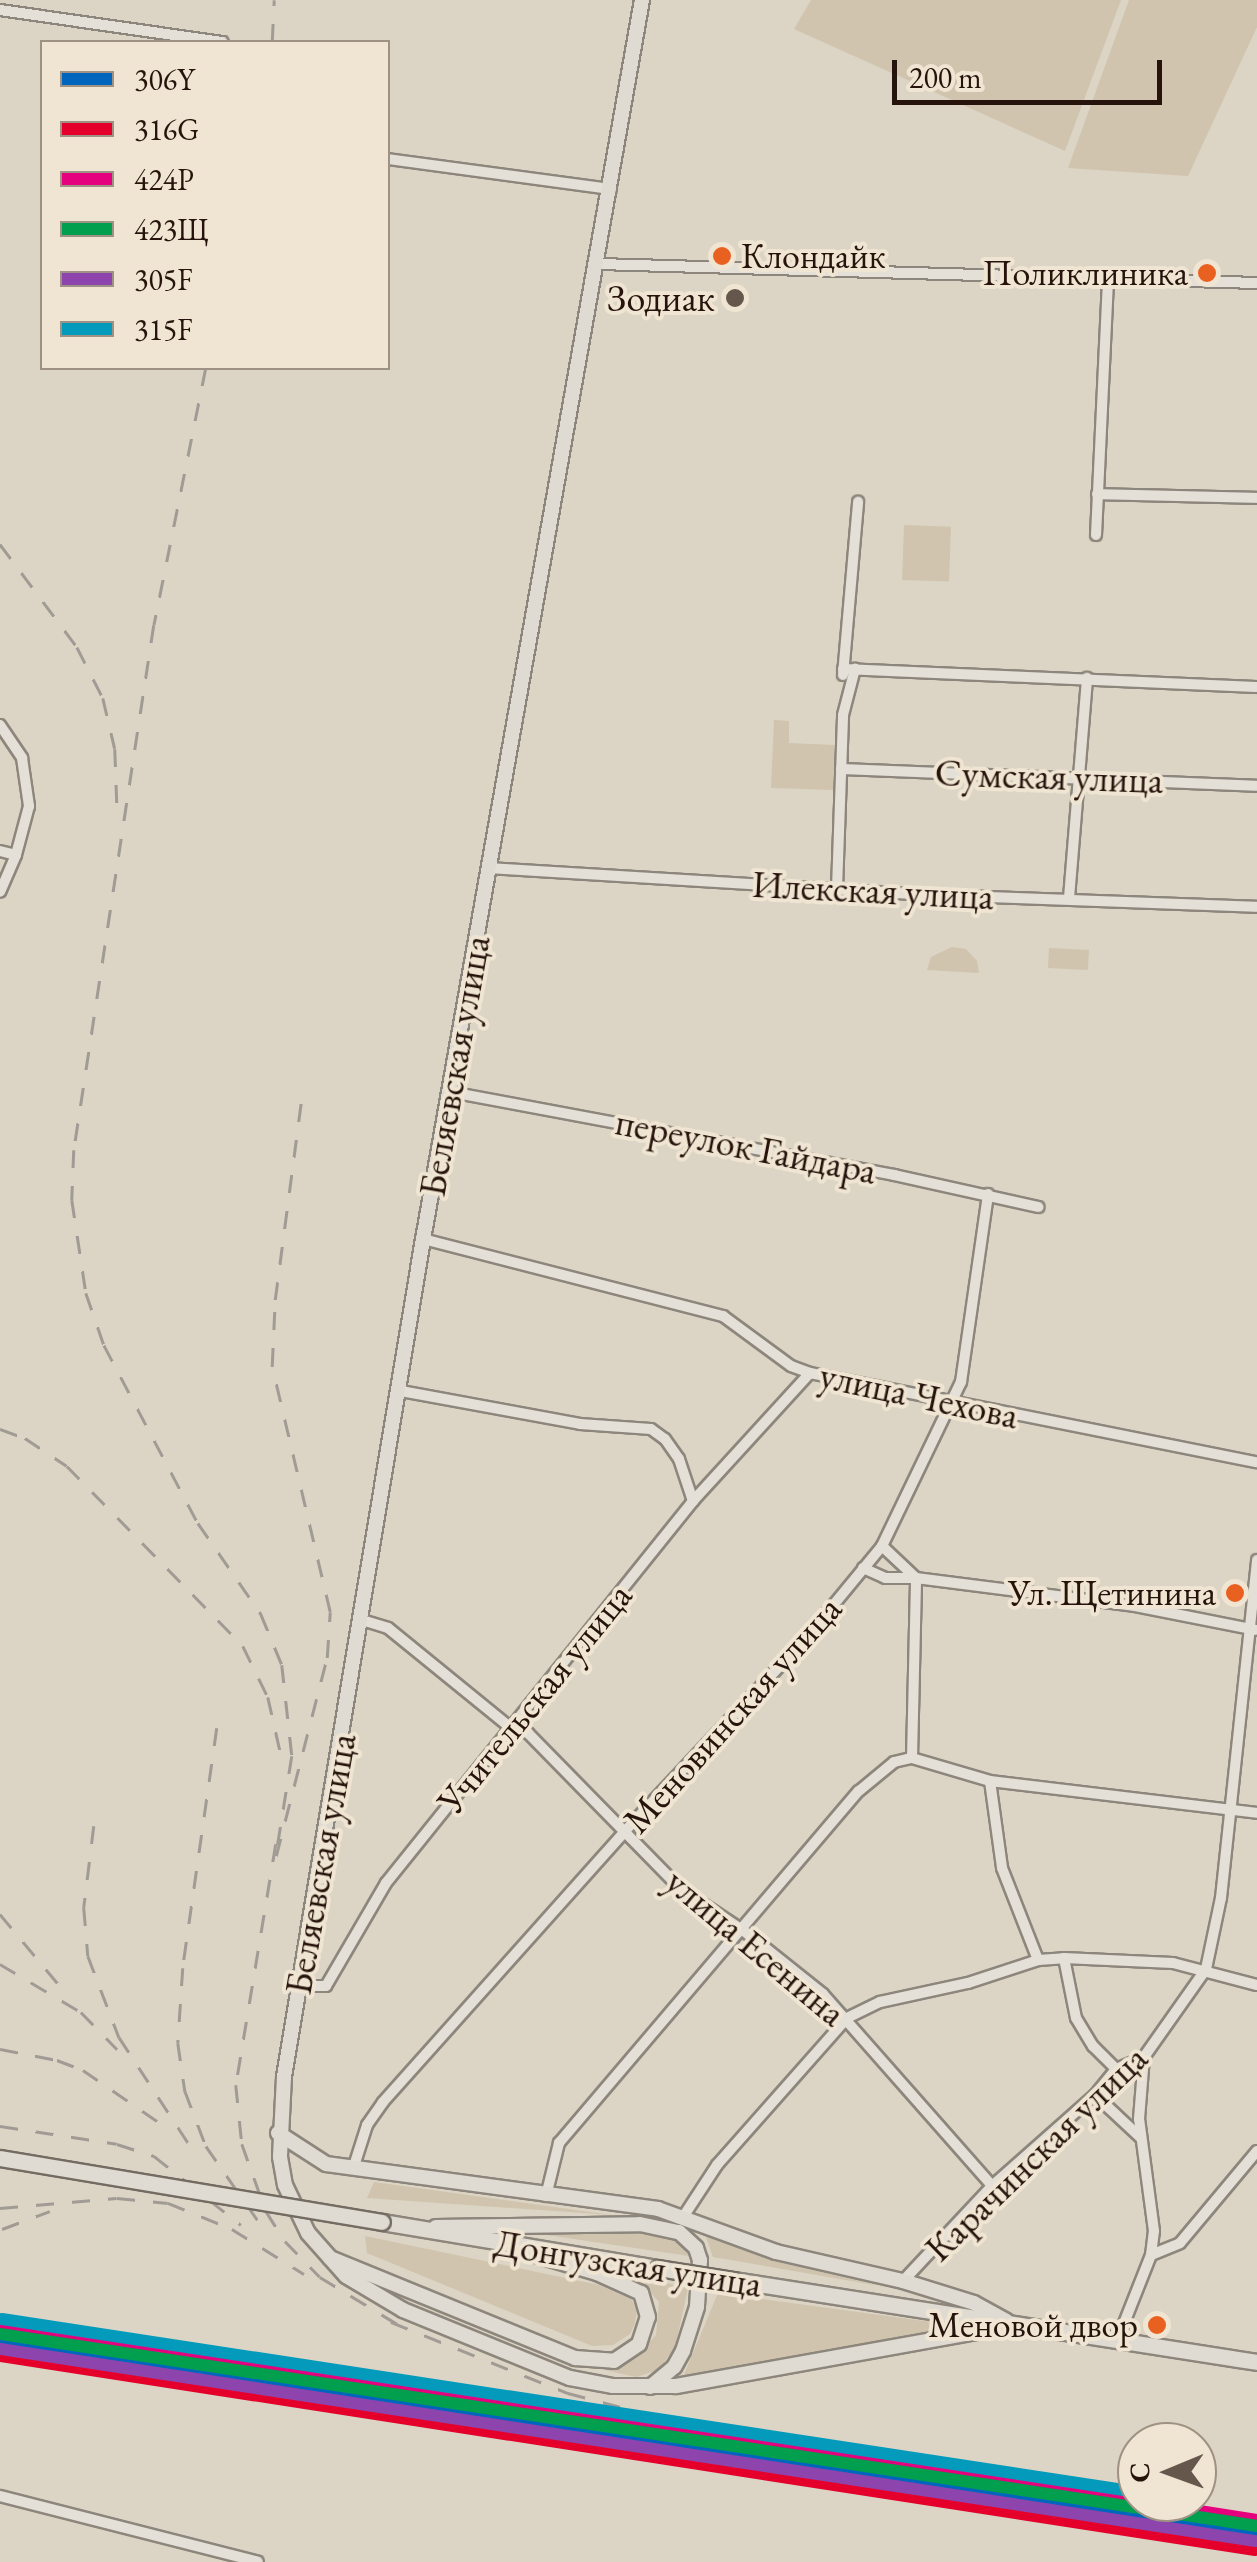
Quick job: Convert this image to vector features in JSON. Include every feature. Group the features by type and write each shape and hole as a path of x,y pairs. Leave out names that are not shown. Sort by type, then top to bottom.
{"highway":[{"name":"Донгузская улица","path":"0,2158 496,2242 1257,2362"}],"main road":[{"name":"Беляевская улица","path":"642,0 424,1239 299,1986 278,2133 286,2185 308,2233 366,2291 521,2361 570,2378 650,2388 720,2380 1014,2325"},
{"path":"278,2133 326,2164 658,2209 776,2252 903,2281 974,2303 1014,2325"},
{"path":"416,2228 640,2224 679,2232 696,2248 700,2260 697,2307 683,2352 664,2378 650,2388"},
{"path":"330,2258 574,2358 614,2361 639,2344 648,2317 641,2293 597,2273 496,2242"}],"street":[{"path":"0,10 209,40"},
{"path":"390,159 611,189"},
{"path":"598,264 1257,282"},
{"path":"1096,534 1108,277"},
{"path":"1097,494 1257,498"},
{"path":"837,889 858,502"},
{"path":"849,669 1257,687"},
{"path":"1068,898 1087,678"},
{"path":"0,724 12,738 28,782 29,806 16,855 0,892"},
{"name":"Сумская улица","path":"841,769 1257,786"},
{"path":"0,851 16,855"},
{"name":"Илекская улица","path":"489,868 837,889 1257,907"},
{"name":"переулок Гайдара","path":"451,1092 988,1194 1038,1207"},
{"name":"Меновинская улица","path":"354,2169 367,2125 383,2102 626,1831 807,1638 882,1546 962,1382 975,1312 988,1194"},
{"name":"улица Чехова","path":"424,1239 723,1316 791,1366 810,1373 1257,1462"},
{"name":"Учительская улица","path":"299,1986 326,1986 386,1883 693,1501 810,1373"},
{"path":"400,1391 580,1424 652,1429 679,1459 693,1501"},
{"path":"882,1546 916,1578 912,1758"},
{"name":"Карачинская улица","path":"903,2281 992,2186 1095,2094 1116,2069 1144,2057 1206,1969 1216,1930 1254,1629 1257,1560"},
{"path":"863,1568 886,1578 916,1578 1136,1606 1254,1629"},
{"name":"улица Есенина","path":"362,1620 388,1628 511,1728 528,1733 682,1890 744,1931 847,2018 867,2047 992,2186"},
{"path":"546,2196 558,2143 744,1931 860,1791 894,1762 912,1758 990,1781 1257,1813"},
{"path":"990,1781 1002,1868 1038,1960"},
{"path":"1064,1958 1076,2018 1093,2046 1116,2069"},
{"path":"683,2217 717,2165 847,2018 880,2002 968,1983 1038,1960 1064,1958 1206,1969 1257,1985"},
{"path":"1118,2341 1151,2254 1152,2200 1140,2137 1138,2099 1144,2057"},
{"path":"1095,2094 1140,2137"},
{"path":"1151,2254 1180,2243 1257,2151"},
{"path":"0,2496 258,2562"}],"shaded area":[{"path":"811,0 1121,0 1065,151 794,29"},
{"path":"1129,0 1257,0 1257,27 1188,176 1068,168"},
{"path":"904,525 951,527 949,582 902,580"},
{"path":"774,720 789,721 789,743 835,745 833,790 771,788"},
{"path":"952,947 966,949 977,961 979,973 927,970 931,957"},
{"path":"1049,948 1089,950 1088,970 1048,968"},
{"path":"374,2182 612,2215 367,2198"},
{"path":"520,2231 661,2234 677,2239 689,2256"},
{"path":"705,2234 775,2261 880,2286 713,2257"},
{"path":"365,2236 599,2285 631,2299 637,2308 635,2323 630,2334 613,2345 592,2346 367,2253"},
{"path":"636,2276 688,2288 675,2348 658,2370 636,2377 605,2370 633,2360 656,2335 659,2302"},
{"path":"718,2293 961,2326 683,2377"}],"railway":[{"path":"272,40 274,0"},
{"path":"206,370 154,625 74,1150 72,1200 86,1293 104,1345 198,1523 261,1614 282,1665 292,1756 276,1856 327,1658 330,1612 272,1366 275,1300 301,1103"},
{"path":"0,544 77,647 103,698 115,749 117,804"},
{"path":"0,1429 25,1438 67,1466 243,1646 268,1697 282,1759"},
{"path":"217,1728 183,1968 178,2043 185,2091 206,2146 266,2232"},
{"path":"94,1826 84,1908 88,1956 119,2037 195,2153"},
{"path":"276,1844 236,2085 242,2144 266,2211 285,2241 320,2277 404,2328"},
{"path":"0,1914 65,1992"},
{"path":"0,1964 81,2012 117,2049"},
{"path":"0,2049 57,2060 83,2070 166,2127"},
{"path":"0,2126 117,2144 154,2156 241,2225"},
{"path":"0,2208 117,2198 168,2203 232,2229 304,2274"},
{"path":"2,2229 50,2211"},
{"path":"391,2322 568,2393 640,2412"}],"transit line":[{"name":"315F","path":"2,2319 1117,2489"},
{"name":"424Р","path":"2,2326 1117,2498"},
{"name":"423Щ","path":"0,2334 1257,2526"},
{"name":"306Y","path":"0,2341 1257,2535"},
{"name":"305F","path":"0,2349 1255,2541"},
{"name":"316G","path":"0,2356 1255,2550"},
{"name":"424Р","path":"1217,2514 1257,2520"}],"place":[{"name":"Клондайк","path":"722,256"},
{"name":"Поликлиника","path":"1207,273"},
{"name":"Зодиак","path":"735,298"},
{"name":"Ул. Щетинина","path":"1235,1593"},
{"name":"Меновой двор","path":"1157,2325"}]}
